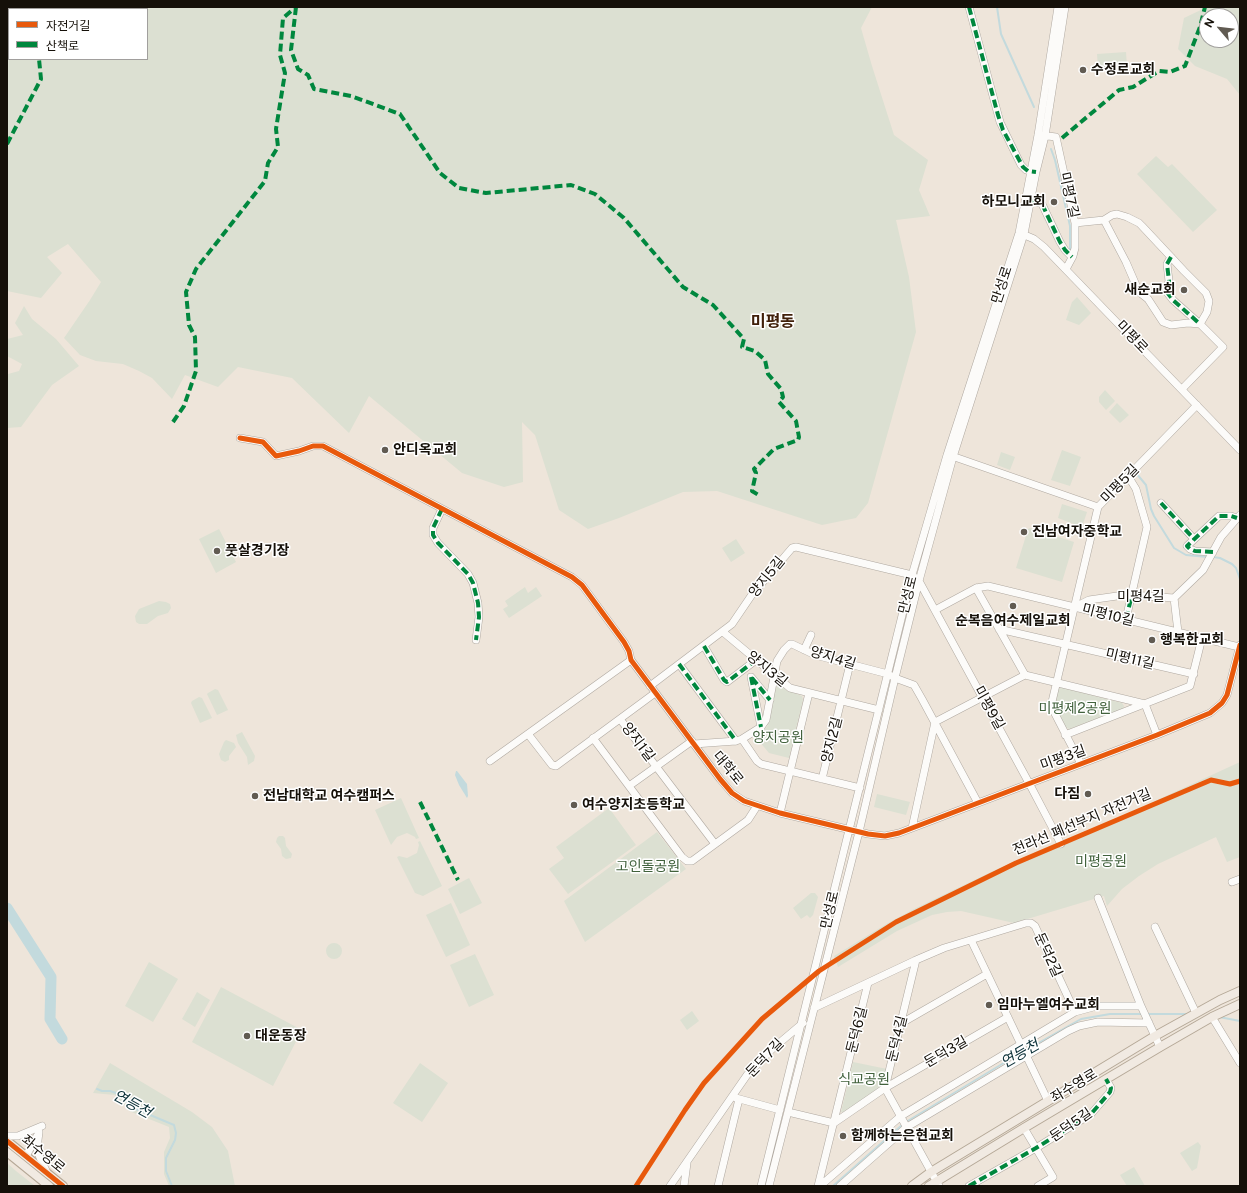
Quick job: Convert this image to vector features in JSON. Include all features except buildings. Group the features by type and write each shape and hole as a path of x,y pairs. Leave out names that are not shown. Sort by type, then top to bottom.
{"main road":[{"name":"좌수영로","path":"912,1186 931,1172 1155,1036 1193,1014 1240,991"},
{"name":"좌수영로","path":"934,1184 1024,1128 1160,1047 1212,1017 1237,1005"},
{"path":"1193,1014 1197,1026"},
{"path":"1133,1050 1139,1060"},
{"name":"좌수영로","path":"7,1141 49,1186"},
{"name":"좌수영로","path":"7,1152 47,1172 63,1186"},
{"path":"963,1153 968,1162"}],"street":[{"path":"969,7 1000,122 1021,165 1026,170 1033,172"},
{"name":"만성로","path":"1041,136 1058,7"},
{"name":"만성로","path":"1021,233 1065,7"},
{"name":"미평7길","path":"1041,136 1056,137 1075,223 1076,242 1072,258 1066,269"},
{"name":"만성로","path":"769,1186 803,1022 912,575 1031,200 1033,172"},
{"path":"1031,200 1042,204 1060,242 1072,258"},
{"path":"1075,223 1104,220 1112,215 1118,214 1133,219 1142,226 1208,297 1209,301 1207,312 1200,324"},
{"path":"1104,220 1126,262 1139,292 1148,299 1160,319 1165,324 1171,325 1188,323 1200,324"},
{"name":"미평로","path":"1021,233 1039,242 1240,450"},
{"path":"1171,257 1167,264 1169,282 1166,291 1169,296 1223,347 1182,389"},
{"name":"미평5길","path":"1081,764 1052,708 1052,701 1098,507 1197,405"},
{"name":"대학로","path":"240,438 263,442 268,446 274,455 278,456 314,446 324,447 577,581 624,642 629,651 631,660 729,790 737,797 780,814 849,829"},
{"path":"950,456 1098,507"},
{"name":"만성로","path":"761,1186 814,1008 859,832 895,678 950,456"},
{"path":"1126,619 1147,527 1136,489 1128,476"},
{"path":"1161,503 1194,538"},
{"path":"442,509 433,528 433,535 438,543 468,574 473,583 478,603 479,617 476,640"},
{"path":"1211,555 1189,549 1188,545 1218,516 1238,517"},
{"name":"미평4길","path":"1075,607 1089,600 1132,595 1174,598 1203,570 1221,537 1238,517"},
{"name":"양지5길","path":"650,686 733,623 750,596 792,548 796,547 912,575"},
{"name":"미평9길","path":"912,575 919,581 983,697 1061,844"},
{"name":"미평10길","path":"935,610 976,588 985,586 1239,646"},
{"path":"976,588 1025,675"},
{"path":"1174,598 1178,632"},
{"path":"999,629 1066,644"},
{"name":"양지3길","path":"722,632 790,688 879,710"},
{"path":"804,650 811,635"},
{"path":"1065,734 1190,686 1202,638"},
{"name":"양지4길","path":"774,675 777,661 782,651 789,644 793,644 815,655 888,674"},
{"name":"미평11길","path":"1066,644 1194,674"},
{"path":"704,646 726,682 729,682 756,660"},
{"name":"미평3길","path":"849,829 885,836 899,833 1157,735 1210,713 1222,703 1227,695 1239,646"},
{"path":"490,761 631,660"},
{"name":"양지2길","path":"679,664 739,740 759,762 860,788"},
{"path":"841,701 850,664"},
{"path":"744,670 770,700"},
{"path":"888,674 914,686 978,803"},
{"path":"693,743 739,740 761,727 766,720 774,675"},
{"path":"935,722 1025,675 1145,704"},
{"path":"751,677 761,727"},
{"path":"780,814 809,692"},
{"name":"양지1길","path":"528,734 552,765 555,766 655,693"},
{"name":"양지2길","path":"822,779 841,701"},
{"path":"1145,704 1157,735"},
{"name":"양지1길","path":"620,718 715,844"},
{"path":"912,828 935,722"},
{"path":"593,738 684,860 689,862 692,861 748,820 757,806"},
{"name":"양지1길","path":"629,786 656,766 693,743"},
{"path":"1232,882 1240,879"},
{"path":"1098,898 1141,1006 1160,1047"},
{"name":"둔덕2길","path":"814,1008 944,948 1021,924 1029,923 1034,924 1074,1012"},
{"path":"1155,927 1193,1014"},
{"path":"971,940 1048,1101"},
{"name":"둔덕4길","path":"885,1088 916,960"},
{"path":"900,1024 987,974"},
{"name":"둔덕6길","path":"819,1186 868,983"},
{"path":"819,1186 900,1116 1074,1012 1097,1006 1141,1006"},
{"name":"둔덕3길","path":"885,1088 1008,1017"},
{"path":"1212,1017 1240,1063"},
{"path":"840,1186 907,1127 1068,1031 1084,1025 1108,1021 1149,1023"},
{"name":"둔덕7길","path":"670,1186 747,1075 803,1022"},
{"name":"둔덕5길","path":"969,1186 1036,1148 1091,1114 1110,1092 1111,1088 1106,1079"},
{"path":"731,1097 834,1123 885,1088 931,1172 934,1184"},
{"path":"718,1186 739,1099"},
{"path":"7,1136 18,1136 42,1127"},
{"path":"24,1160 42,1127"},
{"path":"42,1127 37,1148 47,1172"},
{"name":"둔덕5길","path":"1024,1128 1053,1177 1038,1186"},
{"name":"둔덕7길","path":"684,1186 688,1160"}],"green space":[{"path":"7,7 872,7 861,28 894,135 928,160 919,190 930,216 896,220 909,277 916,332 868,503 856,518 822,525 717,491 683,492 588,529 559,510 535,435 522,422 523,482 504,487 462,473 369,396 349,433 292,378 238,367 218,387 185,375 172,399 152,378 139,371 123,364 96,361 80,355 64,338 101,282 68,244 47,257 62,273 41,298 7,291"},
{"path":"1240,7 1240,95 1227,79 1195,66 1178,49 1184,18 1199,11 1199,48 1239,48 1239,8 1205,8"},
{"path":"1126,52 1127,66 1098,68 1097,54"},
{"path":"1156,156 1168,167 1172,164 1217,210 1193,232 1137,174"},
{"path":"1077,297 1091,313 1079,325 1066,320 1072,302"},
{"path":"24,306 32,319 56,339 79,366 52,385 21,427 7,428 7,376 8,374 19,371 22,364 7,356 7,339 23,335 15,323"},
{"path":"1105,390 1115,401 1106,410 1099,402 1099,397"},
{"path":"1117,403 1129,415 1120,423 1109,412"},
{"path":"1062,450 1081,457 1070,486 1051,480"},
{"path":"1001,452 1015,457 1010,470 997,465"},
{"path":"1062,504 1087,512 1082,527 1058,518"},
{"path":"1030,528 1074,542 1062,582 1016,568 1028,529"},
{"name":"풋살경기장","path":"219,529 236,562 216,573 199,539"},
{"path":"736,539 745,553 731,562 722,548"},
{"path":"525,587 528,593 536,587 542,596 509,618 503,609 508,606 505,601"},
{"path":"159,601 170,604 171,608 168,613 158,616 147,624 139,624 136,622 135,616 139,609"},
{"name":"양지공원","path":"779,683 786,690 802,696 803,700 789,758 769,753 754,735 767,727 775,689"},
{"name":"미평제2공원","path":"1061,687 1122,703 1124,706 1123,709 1069,729 1064,726 1054,706 1058,690"},
{"path":"215,689 218,690 228,710 217,715 207,694"},
{"path":"199,697 202,698 212,718 200,723 191,703"},
{"path":"242,732 255,756 254,761 248,765 247,757 238,743 236,735"},
{"path":"226,740 234,743 236,747 229,756 229,760 225,762 221,760 219,754"},
{"name":"미평공원","path":"1240,762 1240,857 1227,862 1216,837 1158,864 1139,876 1122,889 1107,906 1104,896 1014,923 961,911 932,915 897,931 838,967 834,956 916,908 991,872 1131,812"},
{"path":"877,794 910,802 906,815 874,807"},
{"path":"401,798 419,838 416,839 407,833 397,837 391,845 375,810"},
{"path":"609,808 636,845 568,894 549,869 564,858 556,847"},
{"name":"고인돌공원","path":"657,832 686,869 585,942 564,901"},
{"path":"279,836 283,836 285,838 286,846 292,854 291,858 286,859 282,856 281,849 276,842"},
{"path":"420,841 442,886 423,896 415,893 397,857 407,858 417,853 419,845 418,842"},
{"path":"469,878 482,903 460,914 448,889"},
{"path":"811,893 815,893 818,897 813,915 810,918 807,915 801,919 793,908"},
{"path":"451,903 470,945 446,957 426,915"},
{"path":"334,943 340,945 342,951 340,957 334,959 328,957 326,951 328,945"},
{"path":"475,954 494,995 469,1007 450,965"},
{"path":"149,962 178,979 153,1022 125,1006"},
{"name":"대운동장","path":"221,987 302,1030 273,1086 192,1042"},
{"path":"197,992 210,1000 195,1027 182,1019"},
{"path":"692,1011 699,1021 687,1030 680,1020"},
{"name":"식교공원","path":"853,1062 887,1069 883,1086 844,1113 841,1112"},
{"path":"110,1063 192,1112 212,1127 228,1151 235,1186 169,1186 164,1174 164,1152 170,1138 169,1127 129,1111 115,1095 93,1093"},
{"path":"420,1063 448,1083 422,1122 393,1103"},
{"path":"1198,1142 1201,1146 1197,1168 1192,1171 1180,1153"},
{"path":"7,1163 16,1171 35,1186 7,1186"},
{"path":"1134,1167 1145,1186 1127,1186 1120,1175"}],"water":[{"path":"456,771 467,784 467,798 459,785 455,775"}],"waterway":[{"path":"997,7 1001,34 1034,107"},
{"path":"1051,149 1055,160 1070,226 1070,249"},
{"path":"1136,473 1146,485 1154,516 1174,548 1186,555 1208,557"},
{"path":"1213,557 1220,558 1232,564 1236,568 1240,579"},
{"name":"연등천","path":"7,908 51,977 50,1019 62,1039"},
{"name":"연등천","path":"1026,1050 1081,1019 1110,1014 1143,1014"},
{"name":"연등천","path":"1147,1014 1189,1014"},
{"name":"연등천","path":"1219,1017 1240,1021"},
{"name":"연등천","path":"906,1122 1022,1052"},
{"name":"연등천","path":"97,1089 119,1094 131,1107 174,1125 176,1133 175,1140 166,1158 166,1171 172,1186"},
{"name":"연등천","path":"833,1186 902,1125"}],"marked path":[{"path":"296,7 291,50 298,69 308,75 314,89 351,96 400,114 440,173 459,188 486,193 571,185 595,194 624,218 683,287 713,305 744,339 742,347 755,351 765,360 768,374 781,389 783,397 779,402 796,421 799,437 798,440 774,449 754,469 756,473 752,491 760,496"},
{"path":"173,422 184,406 196,371 195,337 189,325 186,292 196,269 265,181 268,163 278,147 276,129 285,73 280,55 283,18 296,7"},
{"path":"969,7 1003,130 1023,167 1028,171 1036,172"},
{"path":"1062,138 1119,90 1133,87 1159,71 1170,72 1185,66 1200,27 1205,7"},
{"path":"7,144 41,79 39,60"},
{"path":"1031,200 1042,204 1060,242 1072,257"},
{"path":"1171,257 1167,264 1169,281 1166,291 1173,300 1200,324"},
{"path":"1161,503 1194,539"},
{"path":"442,509 433,528 433,535 438,543 468,574 473,583 478,603 479,617 476,640"},
{"path":"1213,552 1195,551 1187,546 1219,516 1231,516 1237,518"},
{"path":"1126,619 1132,595"},
{"path":"704,646 724,680 727,682 756,660"},
{"path":"679,664 736,741"},
{"path":"751,677 761,727"},
{"path":"752,678 770,700"},
{"path":"420,802 458,880"},
{"path":"969,1186 1036,1148 1091,1114 1110,1092 1111,1088 1106,1079"}],"cycle path":[{"path":"240,438 263,442 276,456 313,446 323,446 572,577 582,585 624,642 629,651 631,660 732,793 744,801 780,813 868,834 885,836 899,833 1157,735 1210,713 1222,703 1227,695 1240,645"},
{"name":"전라선 폐선부지 자전거길","path":"636,1186 704,1083 762,1019 819,971 896,922 1016,863 1211,780 1230,784 1240,781"},
{"path":"7,1141 63,1186"}],"place":[{"name":"수정로교회","path":"1083,70"},
{"name":"하모니교회","path":"1054,202"},
{"name":"새순교회","path":"1184,290"},
{"name":"안디옥교회","path":"385,450"},
{"name":"진남여자중학교","path":"1024,532"},
{"name":"풋살경기장","path":"217,551"},
{"name":"순복음여수제일교회","path":"1013,606"},
{"name":"행복한교회","path":"1152,640"},
{"name":"다짐","path":"1088,794"},
{"name":"전남대학교 여수캠퍼스","path":"255,796"},
{"name":"여수양지초등학교","path":"574,805"},
{"name":"임마누엘여수교회","path":"989,1005"},
{"name":"대운동장","path":"247,1036"},
{"name":"함께하는은현교회","path":"843,1136"}],"district":[{"name":"미평동","path":"773,322"}]}
